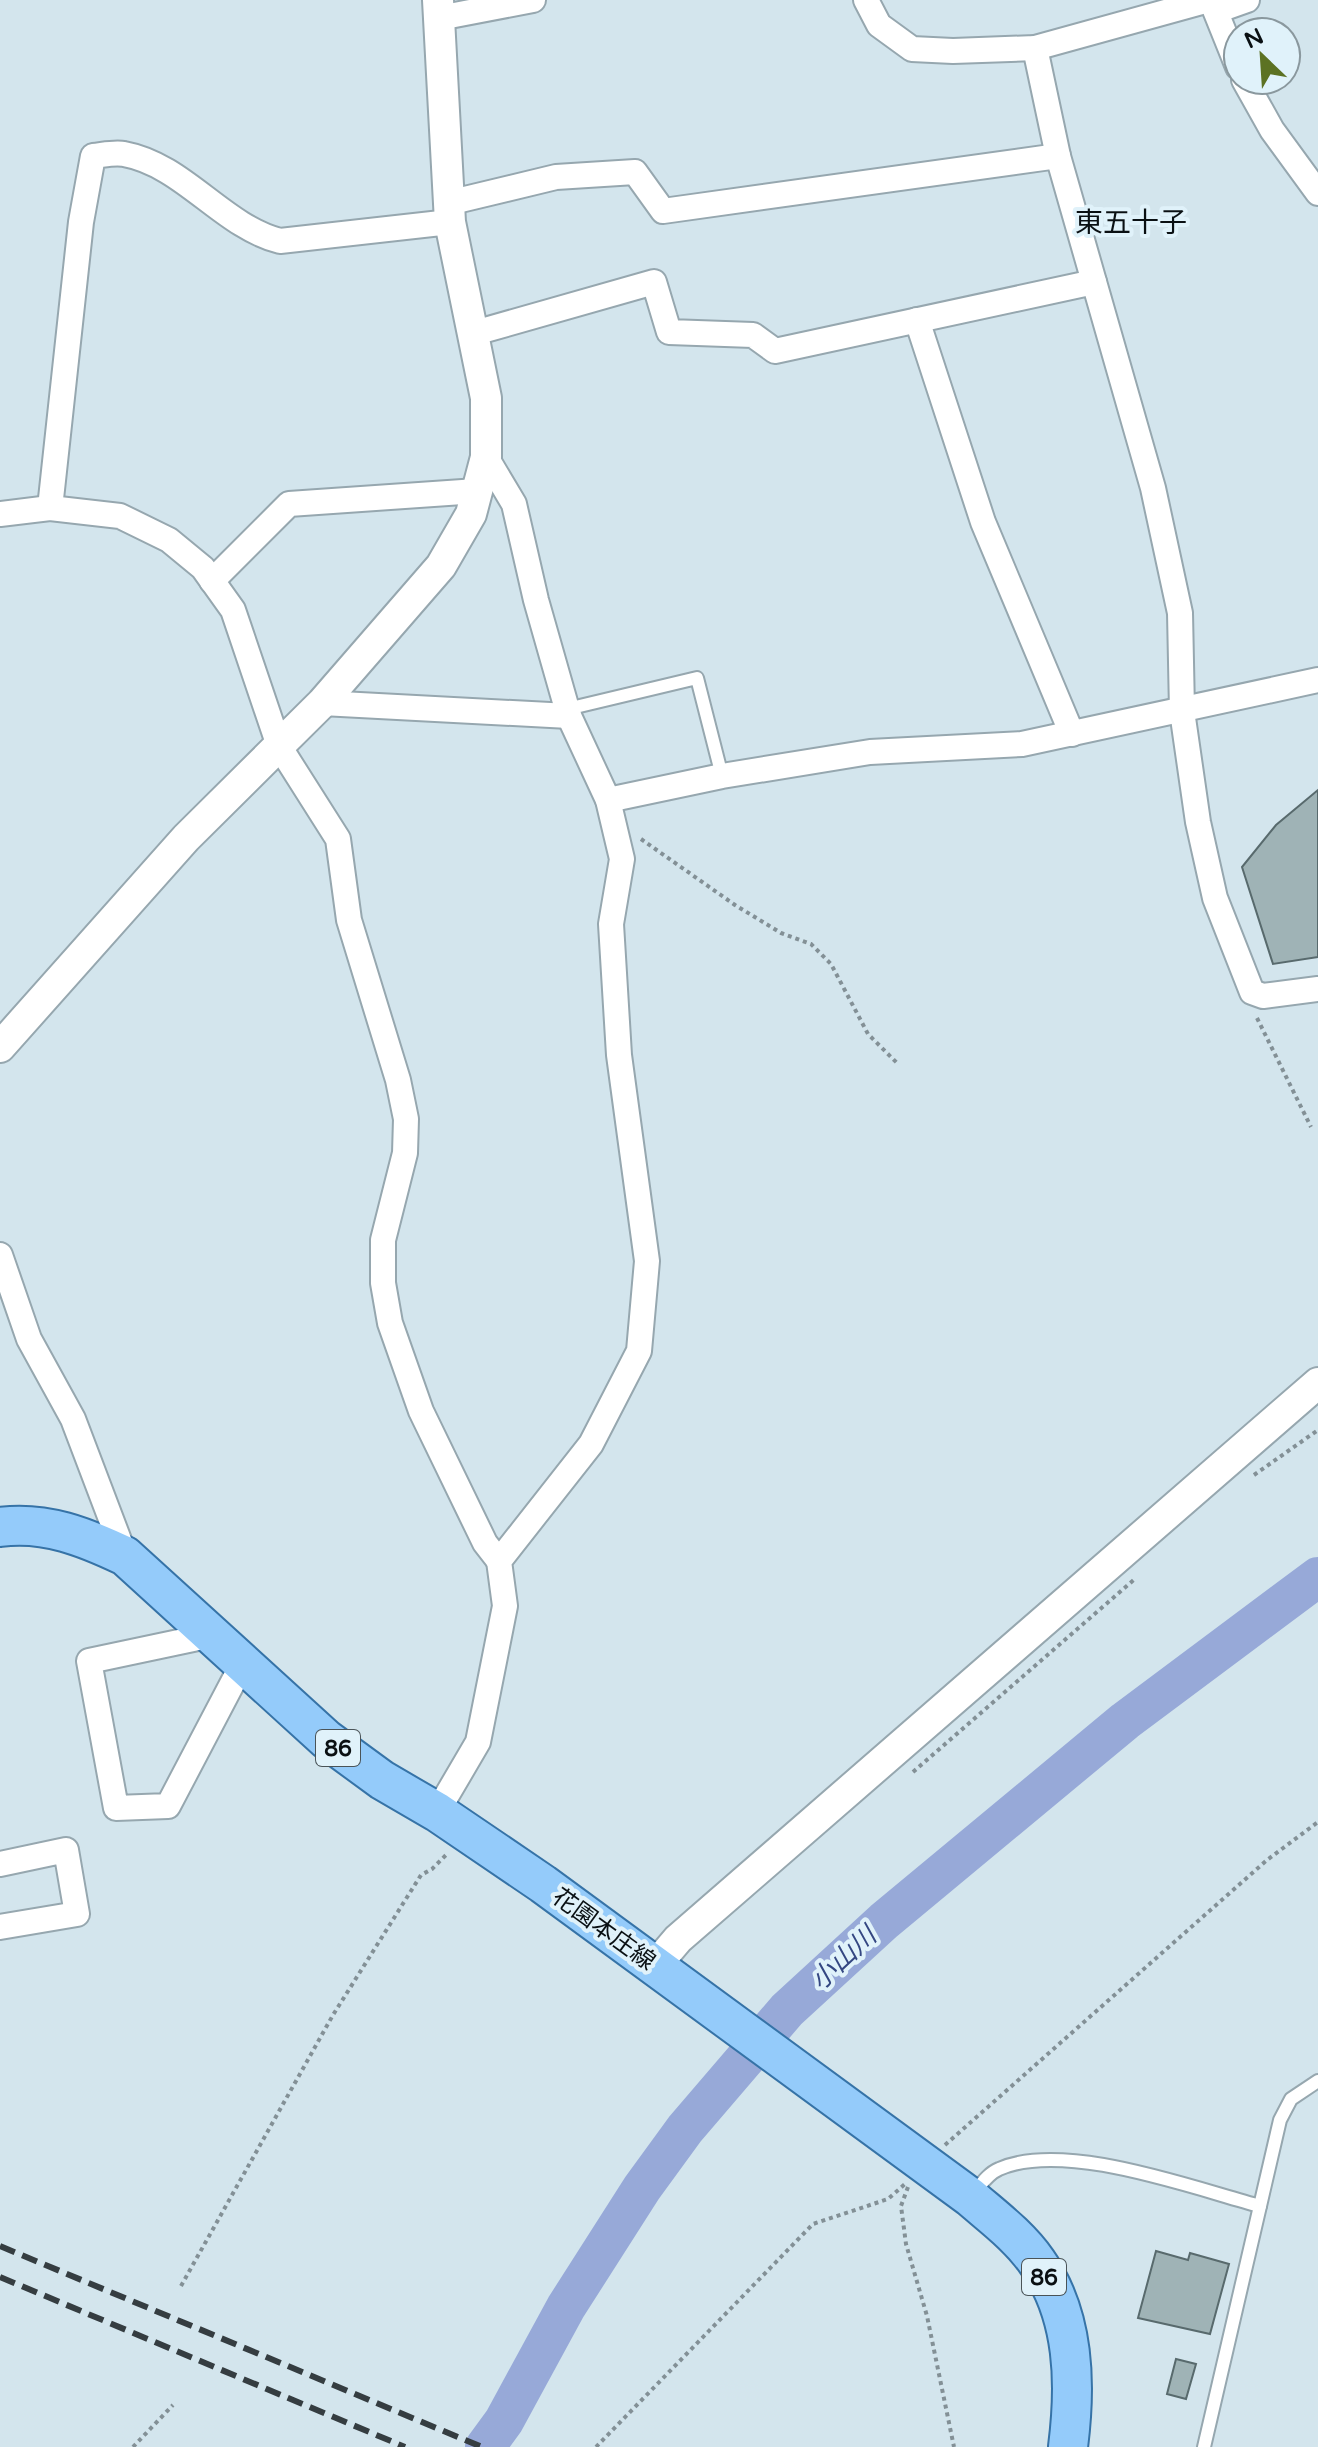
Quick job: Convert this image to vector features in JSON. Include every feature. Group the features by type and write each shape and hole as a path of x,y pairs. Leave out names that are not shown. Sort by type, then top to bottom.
{"main road":[{"name":"花園本庄線","path":"0,1527 52,1528 85,1537 125,1556 326,1739 382,1780 449,1820 668,1976 920,2165 970,2197 1009,2231 1038,2263 1055,2301 1072,2348 1073,2407 1068,2447"}],"street":[{"path":"0,1047 186,838 322,703 441,566 471,514 486,457 486,398 449,213 439,9 533,0"},
{"path":"866,0 879,25 912,49 1035,48 1212,4 1247,0"},
{"path":"1212,4 1222,28"},
{"path":"1035,48 1058,156 1143,448 1180,613 1182,711 1210,878 1252,992 1263,996 1318,989"},
{"path":"1253,96 1272,130 1318,193"},
{"path":"50,508 81,222 93,156 124,154 163,170 254,234 280,241 449,213 556,177 635,172 663,211 1058,156"},
{"path":"471,334 654,282 669,332 753,335 775,351 1094,282"},
{"path":"917,320 983,522 1072,734"},
{"path":"486,457 514,504 536,600 568,713 610,809 622,859 611,924 619,1055 647,1261 639,1351 591,1444 499,1561"},
{"path":"212,581 289,504 477,491"},
{"path":"0,514 50,508 120,516 169,540 203,568 233,610 279,746 338,839 349,920 398,1080 406,1119 405,1153 383,1240 383,1283 390,1323 421,1411 485,1543 499,1561 505,1606 478,1742 449,1820"},
{"path":"610,809 722,776 870,752 991,748 1072,734 1318,680"},
{"path":"322,703 568,713"},
{"path":"0,1255 29,1339 73,1419 125,1556"},
{"path":"668,1976 678,1939 1318,1383"},
{"path":"212,1635 89,1661 116,1808 168,1806 243,1663"},
{"path":"0,1864 66,1850 77,1914 0,1927"}],"lane":[{"path":"568,713 697,678 722,776"},
{"path":"1204,2447 1280,2120 1291,2099 1318,2081"},
{"path":"970,2197 999,2169 1066,2160 1119,2169 1260,2206"}],"path":[{"path":"610,809 735,905 781,933 811,944 831,964 868,1034 897,1063"},
{"path":"1252,992 1254,1011 1265,1038 1311,1127"},
{"path":"181,2286 333,2015 421,1875 443,1860 449,1820"},
{"path":"596,2447 813,2224 888,2199 920,2165 1256,1870 1318,1822"},
{"path":"920,2165 901,2206 902,2218 954,2447"},
{"path":"133,2447 173,2405"}],"building":[{"path":"1318,790 1318,957 1273,964 1242,867 1276,825"},
{"path":"1156,2251 1188,2260 1190,2253 1229,2264 1210,2334 1138,2318"},
{"path":"1176,2359 1196,2364 1186,2399 1167,2394"}],"waterway":[{"name":"小山川","path":"485,2447 504,2421 566,2307 642,2188 685,2129 787,2010 884,1921 1125,1721 1318,1577"}],"railway":[{"path":"0,2246 482,2447"},
{"path":"0,2277 405,2447"}],"district":[{"name":"東五十子","path":"1131,222"}]}
